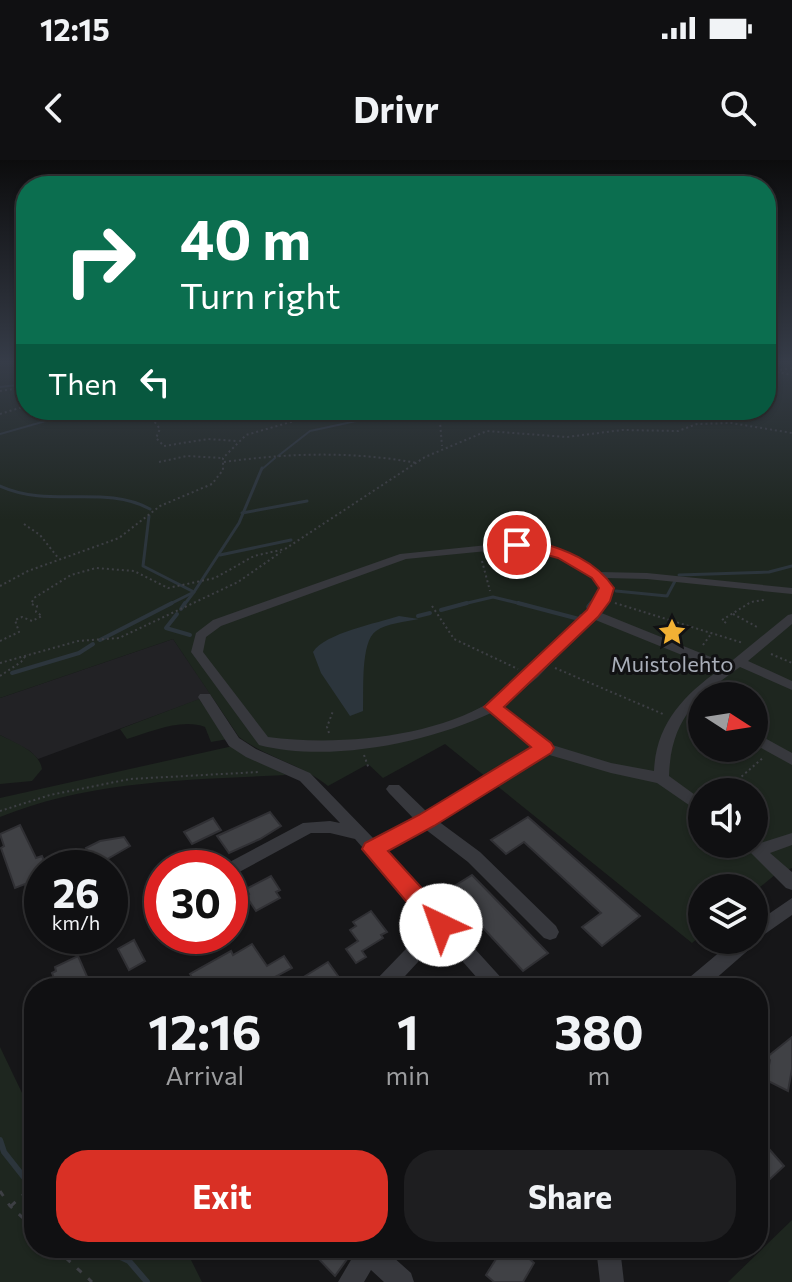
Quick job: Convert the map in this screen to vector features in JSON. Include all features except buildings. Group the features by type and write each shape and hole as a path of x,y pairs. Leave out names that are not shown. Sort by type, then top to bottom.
{"street":[{"path":"534,545 563,555 598,575 607,588 592,614 531,675 493,707 427,730 360,743 287,745 264,741 197,652 200,636 217,623 404,556 534,545"},
{"path":"598,575 659,576 791,597"},
{"path":"592,614 695,655 792,686"},
{"path":"661,778 664,743 699,688 792,618"},
{"path":"205,697 234,742 305,777 489,978"},
{"path":"493,707 544,748 611,768 661,778 688,798"},
{"path":"768,745 792,760"},
{"path":"373,849 426,821 544,748"},
{"path":"394,789 426,821 474,857 550,932"},
{"path":"248,860 309,827 330,827 360,834"},
{"path":"768,844 792,839"},
{"path":"766,858 792,883"},
{"path":"768,923 792,905"},
{"path":"391,978 441,925"},
{"path":"703,978 731,954"},
{"path":"350,1282 365,1258"},
{"path":"376,1258 402,1282"},
{"path":"609,1258 612,1282"}],"path":[{"path":"157,420 153,424 160,429 156,438 159,443 176,446 208,439 239,441"},
{"path":"0,586 60,559 107,544 160,506 212,484 223,470 223,458 239,441 270,426 293,420"},
{"path":"440,420 442,447"},
{"path":"704,420 709,423"},
{"path":"0,663 78,641 119,638 238,582 442,447 494,430 567,437 622,430 678,431 709,423 747,425 792,433"},
{"path":"159,462 187,456 223,458"},
{"path":"223,462 322,456 395,458 418,464"},
{"path":"24,524 40,535 60,559"},
{"path":"0,641 19,632 15,620 22,617 32,621 42,616 36,612 37,606 31,604 37,594 78,570 107,568 146,575 168,588 215,578 254,556 285,549"},
{"path":"479,550 490,591"},
{"path":"726,623 722,620 751,602 791,597"},
{"path":"603,599 757,647 792,663"},
{"path":"432,606 454,639 531,675"},
{"path":"732,614 771,634"},
{"path":"695,655 712,633"},
{"path":"0,676 21,662 27,653"},
{"path":"543,663 676,720"},
{"path":"332,745 327,727 333,711"},
{"path":"740,778 774,748"},
{"path":"0,811 50,795 130,779 263,772"},
{"path":"0,1191 24,1219"},
{"path":"10,1206 24,1196"},
{"path":"66,1258 92,1282"}],"shaded area":[{"path":"0,415 16,415 16,420 776,420 776,415 792,415 792,868 768,881 768,874 688,874 688,940 445,744 383,778 368,764 328,786 239,737 173,639 0,698"},
{"path":"399,616 419,619 385,626 371,637 365,656 363,711 350,716 321,673 313,652 319,645 340,634"},
{"path":"173,639 211,695 38,759 30,751 0,735 0,698"},
{"path":"199,699 228,739 211,742 205,727 186,724 127,739 120,729"},
{"path":"0,735 26,748 36,757 42,769 32,781 0,784"},
{"path":"233,746 286,775 177,781 105,789 34,805 0,817 0,798"},
{"path":"0,1047 24,1097 24,1258 190,1258 202,1282 0,1282"},
{"path":"792,1220 792,1282 728,1282 753,1258 768,1258 768,1243"}],"waterway":[{"path":"0,434 49,420"},
{"path":"278,456 310,431 361,420"},
{"path":"421,420 434,421"},
{"path":"261,470 275,458"},
{"path":"243,513 261,470"},
{"path":"0,486 38,496 114,498 150,509"},
{"path":"243,513 307,501"},
{"path":"194,592 243,513"},
{"path":"149,516 143,566 194,592"},
{"path":"220,555 291,540"},
{"path":"679,575 769,572 792,566"},
{"path":"616,591 667,596 675,581"},
{"path":"589,605 602,590"},
{"path":"172,603 194,592"},
{"path":"184,605 194,592"},
{"path":"464,604 493,597 521,604"},
{"path":"100,640 172,603"},
{"path":"168,605 172,603"},
{"path":"181,609 185,603"},
{"path":"588,607 591,603"},
{"path":"441,610 464,604"},
{"path":"459,605 464,604"},
{"path":"521,604 526,605"},
{"path":"521,604 579,619 581,616"},
{"path":"418,616 430,613"},
{"path":"177,614 166,628 190,635"},
{"path":"12,673 79,653 93,644"},
{"path":"0,1140 4,1152 24,1177"},
{"path":"123,1258 147,1282"}],"place":[{"name":"Muistolehto","path":"672,632"}],"route":[{"path":"441,925 373,849 426,821 544,748 493,707 531,675 592,614 607,588 598,575 563,555 548,548 517,545"}]}
